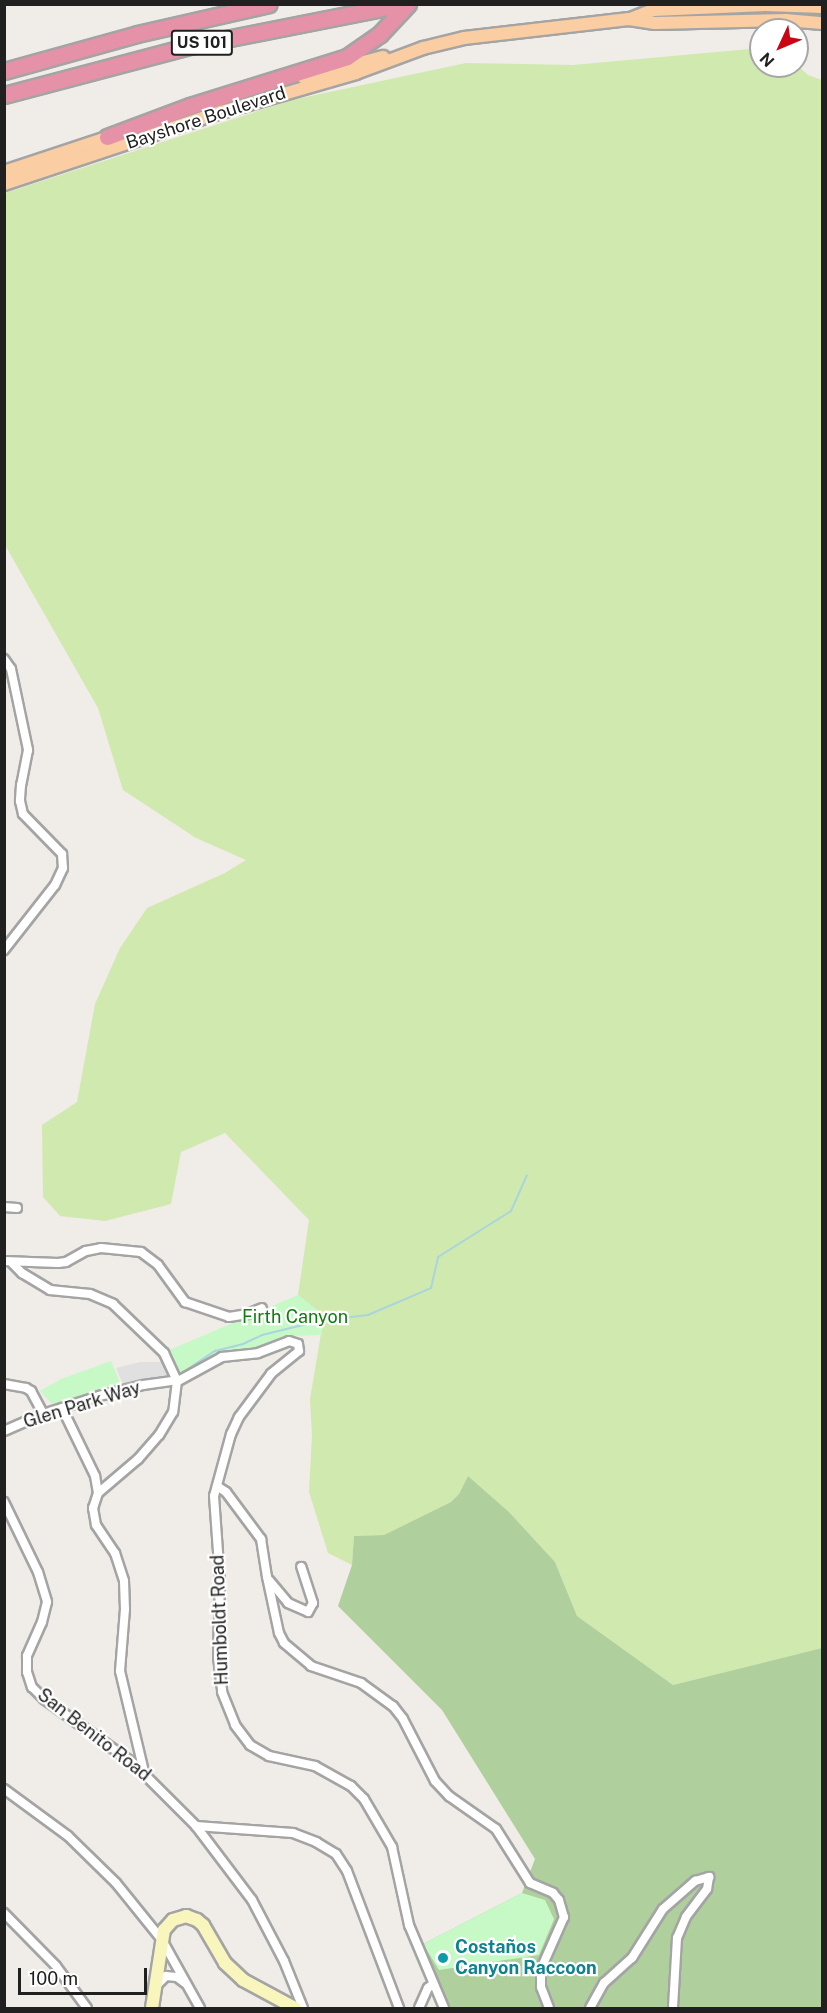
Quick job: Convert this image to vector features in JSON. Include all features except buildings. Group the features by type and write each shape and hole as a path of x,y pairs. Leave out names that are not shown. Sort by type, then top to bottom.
{"highway":[{"name":"US 101","path":"4,71 137,34 269,4"},
{"name":"US 101","path":"4,95 182,48 402,4"},
{"path":"107,137 190,106 336,61 367,45 408,4"}],"main road":[{"name":"Bayshore Boulevard","path":"629,20 654,10 757,5 822,7"},
{"name":"Bayshore Boulevard","path":"4,172 107,137 276,86 368,60 493,33 629,20 655,23 786,20 822,22"},
{"name":"Bayshore Boulevard","path":"4,184 221,112 370,68 408,53"}],"street":[{"path":"4,659 11,669 28,750 20,801 23,814 62,854 63,868 56,885 4,950"},
{"path":"4,1207 17,1208"},
{"path":"8,1261 66,1262 86,1251 101,1248 141,1252 158,1265 185,1302 229,1317 248,1314 262,1308"},
{"path":"8,1261 22,1273 50,1290 90,1294 113,1304 164,1353 177,1381 173,1412 159,1435 138,1459 98,1493"},
{"name":"Glen Park Way","path":"4,1431 43,1414 127,1388 177,1381 222,1357 258,1353 284,1343 297,1342"},
{"name":"Humboldt Road","path":"297,1342 299,1351 271,1374 239,1417 228,1443 217,1486 213,1508 221,1594 218,1669 228,1710 241,1734 256,1750 274,1757 315,1766 351,1786 363,1799 396,1857 409,1925 444,2008"},
{"path":"4,1384 28,1389 36,1396 43,1414"},
{"path":"62,1408 95,1476 98,1493 93,1508 95,1521 115,1553 124,1581 125,1617 120,1671 144,1772"},
{"path":"217,1486 226,1492 261,1539 279,1633 295,1655 311,1666 361,1683 393,1706 403,1719 435,1781 449,1796 496,1830 530,1883 553,1893 559,1900 564,1917 541,1969 541,1987 549,2008"},
{"name":"San Benito Road","path":"4,1502 38,1572 46,1602 42,1622 28,1652 27,1672 32,1687 44,1699 144,1772 196,1826 222,1857 255,1906 284,1961 303,2008"},
{"path":"267,1577 288,1603 308,1612 313,1603 301,1567"},
{"path":"4,1789 41,1814 94,1860 136,1906 162,1940 200,2008"},
{"path":"196,1826 294,1833 322,1844 336,1854 347,1871 399,2008"},
{"path":"590,2008 599,1990 632,1958 663,1909 695,1881 705,1876 710,1880 707,1889 686,1917 677,1938 673,2008"},
{"path":"4,1913 56,1966 87,2008"},
{"path":"152,2008 164,1930 173,1920 186,1916 197,1920 234,1972 259,1991 295,2008"},
{"path":"155,1986 164,1978 172,1976 188,1986"},
{"path":"418,2008 428,1988 433,1984"}],"green space":[{"path":"749,49 749,78 809,78 809,75 822,80 822,1648 673,1685 577,1616 555,1562 509,1512 468,1476 459,1494 451,1502 384,1535 354,1536 352,1565 328,1553 309,1492 312,1435 310,1399 324,1316 298,1295 309,1220 225,1133 181,1152 171,1204 105,1221 60,1216 43,1197 42,1125 77,1102 95,1004 120,948 147,908 225,873 246,860 196,838 123,790 98,708 5,545 5,193 292,100 466,63 573,65"},
{"name":"Firth Canyon","path":"298,1295 324,1315 322,1335 288,1336 262,1350 216,1356 179,1377 167,1351"},
{"path":"111,1361 121,1385 52,1404 40,1391 61,1379"},
{"path":"468,1476 509,1512 555,1562 577,1616 673,1685 822,1648 822,2008 441,2008 423,1944 522,1893 535,1859 442,1710 338,1606 352,1565 354,1536 384,1535 451,1502 459,1494"},
{"path":"522,1893 545,1900 554,1919 539,1955 439,1970 423,1944"}],"shaded area":[{"path":"140,1362 163,1362 170,1375 123,1384 116,1368"}],"waterway":[{"path":"182,1373 215,1351 243,1344 262,1335 319,1321 368,1315 431,1288 438,1257 511,1211 527,1175"}],"place":[{"name":"Costaños Canyon Raccoon","path":"443,1958"}]}
